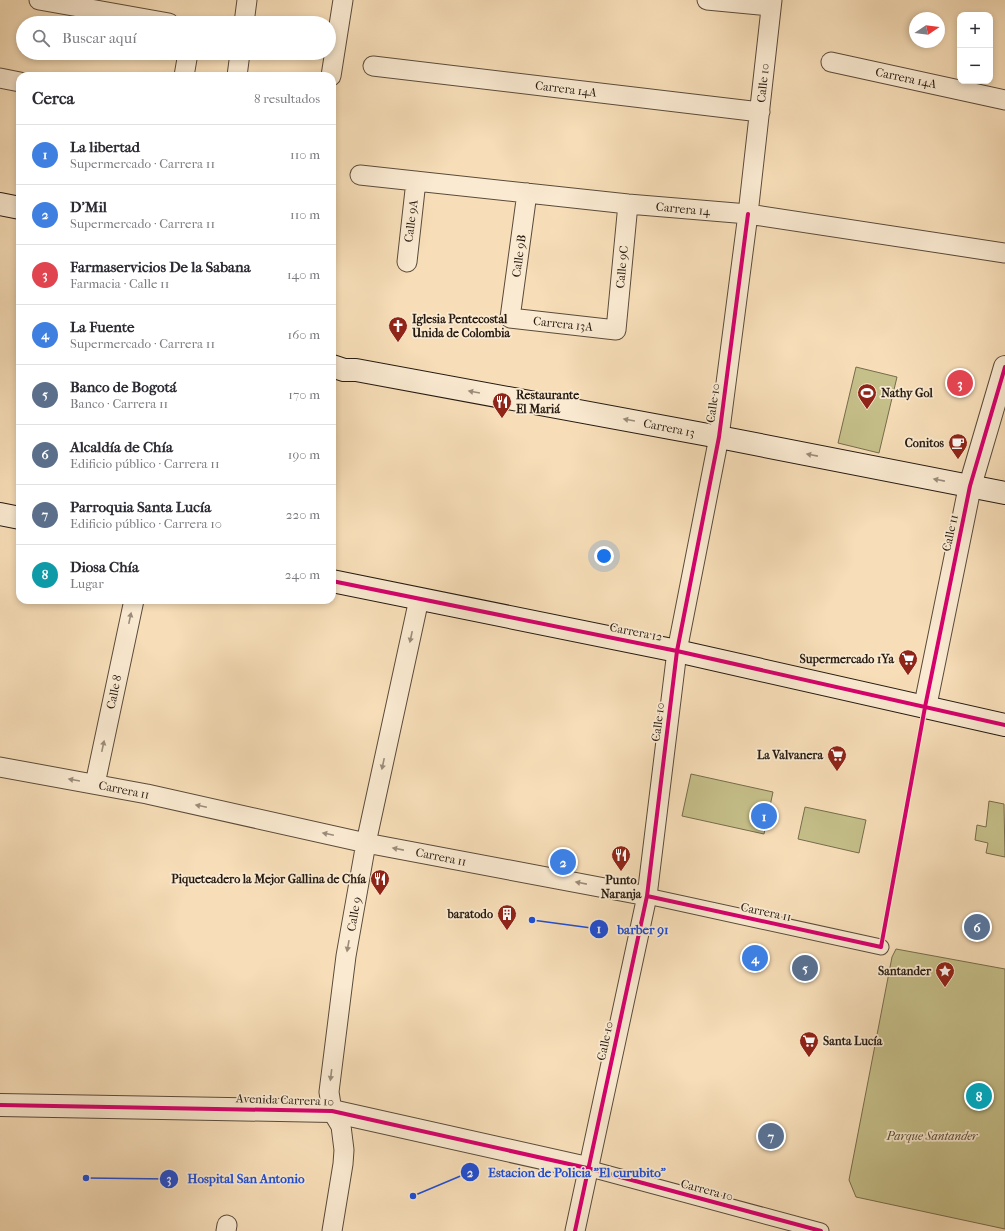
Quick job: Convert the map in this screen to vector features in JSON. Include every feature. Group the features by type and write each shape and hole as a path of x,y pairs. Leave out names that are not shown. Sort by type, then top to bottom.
{"main road":[{"path":"0,204 16,207"},
{"name":"Calle 11","path":"925,707 970,486 1005,366"},
{"name":"Carrera 13","path":"336,367 719,437 1005,493"},
{"path":"0,514 16,517"},
{"name":"Carrera 12","path":"336,582 677,651 1005,725"},
{"name":"Avenida Carrera 10","path":"0,1104 332,1110 587,1168"}],"street":[{"path":"38,0 129,16"},
{"path":"245,16 247,0"},
{"path":"336,48 343,0"},
{"path":"707,0 772,3"},
{"name":"Calle 10","path":"575,1231 587,1168 647,896 677,651 719,437 748,214 772,3"},
{"path":"185,72 187,60"},
{"path":"238,72 239,60"},
{"path":"333,72 334,60"},
{"name":"Carrera 14A","path":"831,62 1005,100"},
{"name":"Carrera 14A","path":"373,66 760,112"},
{"path":"0,78 16,81"},
{"name":"Carrera 14","path":"360,175 628,204 748,214 1005,253"},
{"name":"Calle 9A","path":"407,262 416,181"},
{"name":"Calle 9B","path":"510,318 527,193"},
{"name":"Calle 9C","path":"616,330 628,204"},
{"name":"Carrera 13A","path":"510,318 616,330"},
{"name":"Calle 9","path":"332,1231 344,1150 341,1126 332,1110 329,1092 346,956 366,843 419,599"},
{"name":"Calle 8","path":"95,784 133,604"},
{"name":"Carrera 11","path":"0,767 95,784 366,843 647,896 881,947"},
{"name":"Carrera 10","path":"587,1168 821,1231"}],"green space":[{"name":"Nathy Gol","path":"856,367 897,377 879,453 838,443"},
{"path":"691,774 773,792 764,834 682,816"},
{"path":"989,801 1004,804 1005,857 986,853 988,843 975,840 977,825 986,827"},
{"path":"805,807 866,820 859,853 798,839"},
{"name":"Parque Santander","path":"896,949 1005,969 1005,1229 856,1197 849,1180 892,957"}],"shaded area":[{"path":"979,1085 987,1089 991,1097 987,1105 979,1109 971,1105 967,1097 971,1089"}],"cycle path":[{"path":"575,1231 647,896 677,651 719,437 748,214"},
{"path":"647,896 881,947 925,707 970,486 1005,367"},
{"path":"336,582 677,651 1005,725"},
{"path":"0,1105 332,1111 587,1168 821,1231"}],"place":[{"name":"Iglesia Pentecostal Unida de Colombia","path":"398,343"},
{"name":"Farmaservicios De la Sabana","path":"960,383"},
{"name":"Nathy Gol","path":"867,410"},
{"name":"Restaurante El Mariá","path":"502,419"},
{"name":"Conitos","path":"958,460"},
{"name":"Supermercado 1Ya","path":"908,676"},
{"name":"La Valvanera","path":"837,772"},
{"name":"La libertad","path":"764,816"},
{"name":"D'Mil","path":"563,862"},
{"name":"Punto Naranja","path":"621,872"},
{"name":"Piqueteadero la Mejor Gallina de Chía","path":"380,896"},
{"name":"barber 91","path":"532,920"},
{"name":"Alcaldía de Chía","path":"977,927"},
{"name":"baratodo","path":"507,931"},
{"name":"La Fuente","path":"755,958"},
{"name":"Banco de Bogotá","path":"805,968"},
{"name":"Santander","path":"945,988"},
{"name":"Santa Lucía","path":"809,1058"},
{"name":"Diosa Chía","path":"979,1096"},
{"name":"Parroquia Santa Lucía","path":"771,1136"},
{"name":"Hospital San Antonio","path":"86,1178"},
{"name":"Estacion de Policia \"El curubito\"","path":"413,1196"}]}
